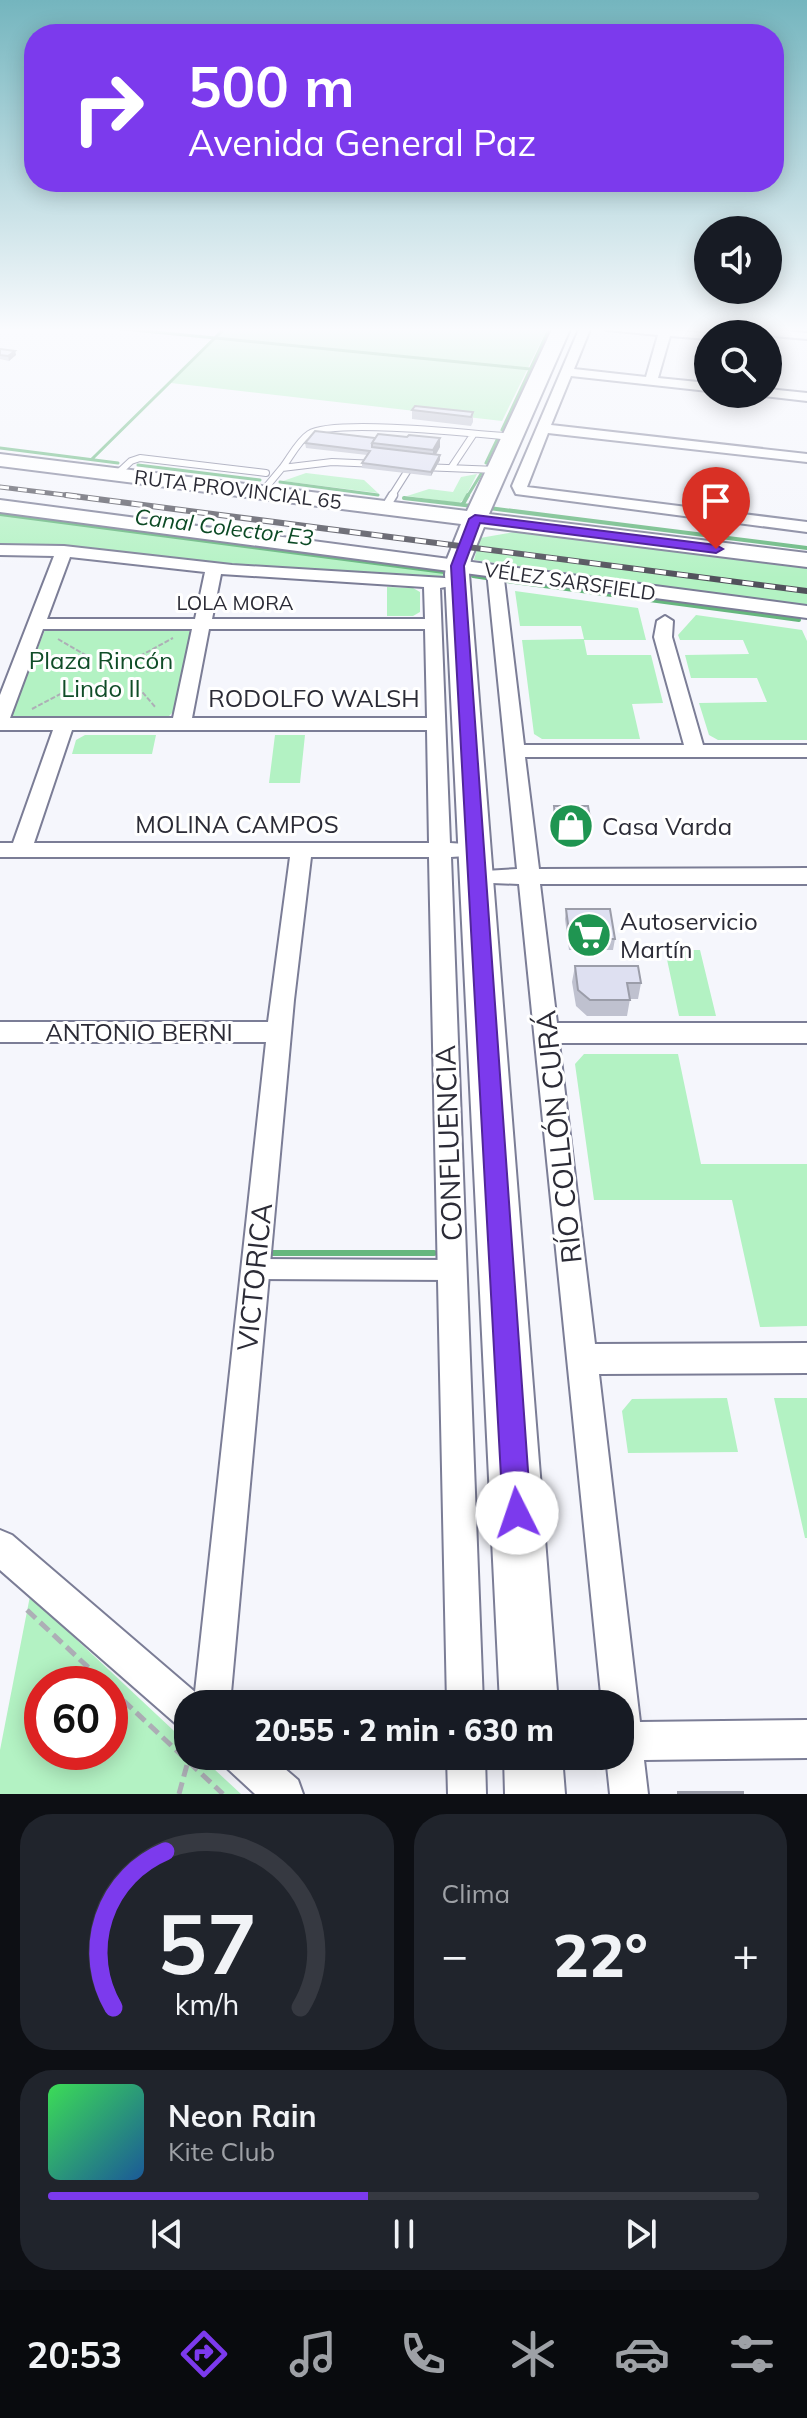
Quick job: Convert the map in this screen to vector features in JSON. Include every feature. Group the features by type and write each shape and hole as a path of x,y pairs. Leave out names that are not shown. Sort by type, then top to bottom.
{"main road":[{"path":"525,411 475,519 460,576 463,859 528,1690"},
{"name":"RUTA PROVINCIAL 65","path":"0,460 117,474 264,482 385,508 807,560"},
{"path":"534,1770 535,1794"}],"street":[{"path":"550,411 519,486 521,491 807,527"},
{"path":"543,428 807,458"},
{"name":"VÉLEZ SARSFIELD","path":"0,506 460,576 807,612"},
{"path":"0,550 64,551 214,567 460,576"},
{"path":"0,721 42,629 64,551"},
{"path":"181,724 214,567"},
{"name":"CONFLUENCIA","path":"460,576 433,624 436,724 463,859 452,1270 465,1690"},
{"name":"RÍO COLLÓN CURÁ","path":"460,576 516,751 618,1690"},
{"path":"665,621 663,637 695,751"},
{"name":"LOLA MORA","path":"42,629 202,624 433,624"},
{"name":"RODOLFO WALSH","path":"0,721 64,724 436,724"},
{"path":"11,850 64,724"},
{"path":"516,751 807,751"},
{"name":"MOLINA CAMPOS","path":"11,850 301,850 463,859 530,877 807,876"},
{"name":"VICTORICA","path":"213,1690 279,1032 301,850"},
{"name":"ANTONIO BERNI","path":"0,1032 279,1032"},
{"path":"547,1033 807,1033"},
{"path":"255,1269 452,1270"},
{"path":"582,1359 807,1358"},
{"path":"0,1547 174,1698"},
{"path":"634,1719 807,1739"},
{"path":"257,1770 284,1794"},
{"path":"466,1770 467,1794"},
{"name":"RÍO COLLÓN CURÁ","path":"627,1770 629,1794"}],"lane":[{"path":"264,482 282,468 308,434 325,428 400,428 513,437"},
{"path":"451,468 473,435"},
{"path":"282,468 332,462 381,465"},
{"path":"396,466 497,470"},
{"path":"385,508 410,467"}],"path":[{"path":"42,629 89,657"},
{"path":"140,656 184,633"},
{"path":"138,687 162,715"},
{"path":"21,714 68,690"},
{"path":"27,1610 87,1666"},
{"path":"128,1705 174,1748"},
{"path":"179,1794 186,1770"},
{"path":"198,1770 223,1794"}],"green space":[{"path":"412,411 507,411 502,421"},
{"path":"306,473 364,480 378,493 283,481"},
{"path":"477,474 465,498 459,503 407,496 429,489 453,492 461,477"},
{"path":"0,510 447,570 446,578 231,566 0,547"},
{"path":"520,531 807,567 807,606 474,560 480,538"},
{"path":"387,587 413,588 420,592 420,612 413,616 387,616"},
{"path":"515,591 638,608 646,640 584,640 587,655 651,655 663,703 632,704 640,739 542,739 534,734 522,640 584,639 581,626 520,626"},
{"path":"696,615 802,630 807,641 807,740 718,740 709,735 699,703 767,702 757,678 691,678 685,655 749,654 743,640 680,640 678,635"},
{"name":"Plaza Rincón Lindo II","path":"182,628 191,632 175,710 169,716 21,719 11,715 45,630"},
{"path":"85,735 156,735 152,754 72,754 76,740"},
{"path":"275,735 305,735 300,783 269,783"},
{"path":"665,950 700,950 716,1016 679,1016"},
{"path":"584,1054 678,1054 701,1164 807,1164 807,1326 760,1327 732,1200 594,1200 575,1064"},
{"path":"727,1398 738,1452 628,1453 622,1411 632,1399"},
{"path":"774,1398 807,1398 807,1538 805,1538"},
{"path":"30,1596 105,1666 24,1666 24,1770 128,1770 128,1688 174,1731 174,1770 215,1770 241,1794 0,1794 0,1750"}],"building":[{"path":"418,411 473,412 471,417"},
{"path":"315,431 375,438 372,447 440,455 431,472 362,463 370,451 305,443"},
{"path":"378,434 440,438 433,450 372,443"},
{"path":"554,806 588,806 591,824 556,824"},
{"path":"566,909 610,909 615,939 570,939"},
{"path":"575,966 638,966 641,983 627,983 630,1000 590,1000 578,990"},
{"path":"743,1792 743,1794 678,1794"}],"waterway":[{"path":"92,459 141,411"},
{"path":"502,430 511,411"},
{"path":"486,463 497,440"},
{"path":"0,448 118,463"},
{"path":"138,465 260,480"},
{"path":"467,497 481,474"},
{"path":"280,482 378,495"},
{"path":"463,504 468,495"},
{"path":"404,498 473,506"},
{"path":"489,508 807,548"},
{"name":"Canal Colector E3","path":"0,514 444,572"},
{"name":"Canal Colector E3","path":"473,576 486,578"},
{"name":"Canal Colector E3","path":"507,581 799,620"},
{"path":"266,1253 434,1253"}],"railway":[{"path":"0,487 81,497"},
{"path":"66,495 807,591"}],"place":[{"name":"Casa Varda","path":"571,826"},
{"name":"Autoservicio Martín","path":"589,935"}],"route":[{"path":"517,1513 457,566 475,519 716,549"}]}
